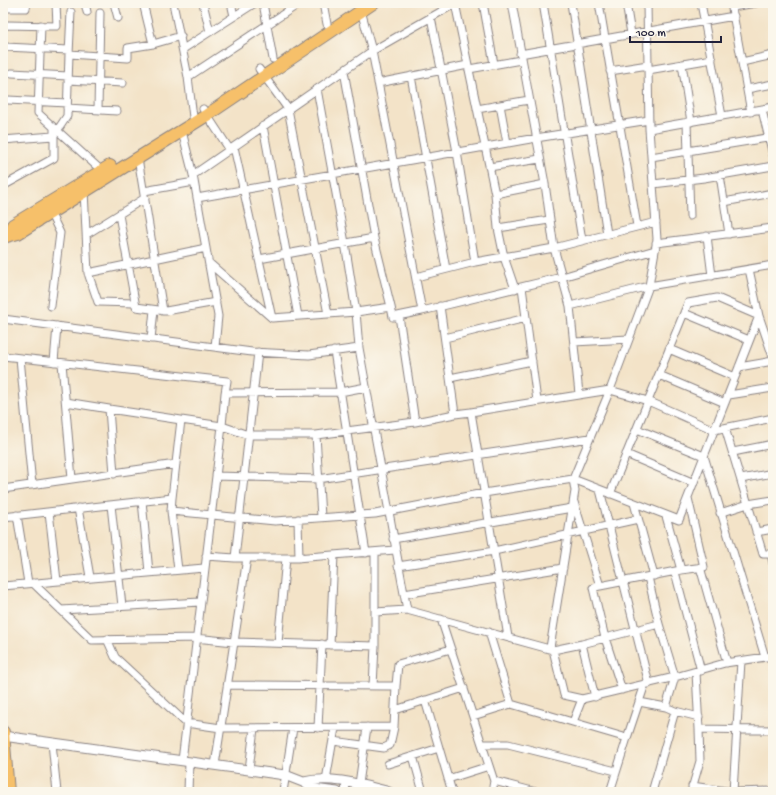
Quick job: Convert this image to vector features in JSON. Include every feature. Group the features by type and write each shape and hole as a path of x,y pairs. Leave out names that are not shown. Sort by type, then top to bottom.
{"main road":[{"path":"261,72 273,59 327,24 360,5 373,3"},
{"path":"4,236 13,225 48,208 138,158 182,131 205,112 261,72 360,5"},
{"path":"84,187 102,171 193,117 205,112"},
{"path":"3,732 8,792"}],"street":[{"path":"3,8 26,8 27,3"},
{"path":"3,27 6,25 57,26 56,3"},
{"path":"85,3 87,12"},
{"path":"114,3 118,18"},
{"path":"143,3 153,44"},
{"path":"173,3 181,36 193,117"},
{"path":"203,3 210,32"},
{"path":"231,3 234,16"},
{"path":"183,49 255,3"},
{"path":"262,3 273,59"},
{"path":"188,77 300,3"},
{"path":"323,3 327,24"},
{"path":"87,234 119,215 145,195 194,179 232,148 372,51 455,3 495,194 498,228 504,257 518,288 526,318 537,401"},
{"path":"483,3 494,64"},
{"path":"512,3 545,184 554,248 570,306 579,394"},
{"path":"543,3 582,240"},
{"path":"570,3 592,129 607,234"},
{"path":"599,3 637,226"},
{"path":"626,3 631,34"},
{"path":"647,3 649,128 656,222 656,246 650,286 573,480 575,491 552,649 564,695 582,699 699,671 727,662 773,656"},
{"path":"702,3 722,116"},
{"path":"751,112 732,5 756,3"},
{"path":"360,5 372,51 422,311"},
{"path":"4,183 53,159 55,132 67,116 71,12"},
{"path":"98,110 100,12"},
{"path":"378,83 441,70 494,64 551,48 734,16"},
{"path":"431,17 457,152 475,262"},
{"path":"42,26 40,49 39,114 55,132 102,171"},
{"path":"6,47 128,58 128,48 153,44 181,36"},
{"path":"742,62 773,55"},
{"path":"610,71 682,64 712,59"},
{"path":"682,64 689,122 690,216"},
{"path":"344,71 374,238 393,318 562,277 656,246 707,236 773,228"},
{"path":"261,72 288,109 328,314"},
{"path":"12,73 123,83"},
{"path":"411,76 446,269"},
{"path":"747,89 773,84"},
{"path":"317,89 345,243 356,312 359,348 380,470 407,610"},
{"path":"8,100 39,101 98,110 117,111"},
{"path":"477,108 529,100"},
{"path":"500,105 507,143"},
{"path":"649,128 751,112 773,107"},
{"path":"762,110 771,137 773,155"},
{"path":"205,112 232,148 244,189 272,318"},
{"path":"197,198 507,143 649,120"},
{"path":"263,126 275,184 298,316"},
{"path":"182,131 194,179 216,302 218,316 215,347"},
{"path":"3,140 55,132"},
{"path":"651,157 771,137"},
{"path":"138,158 163,311"},
{"path":"489,167 540,159"},
{"path":"653,184 690,180 773,166"},
{"path":"720,175 729,234"},
{"path":"495,194 545,184"},
{"path":"84,187 88,273 98,302 135,303"},
{"path":"724,202 773,193"},
{"path":"48,208 60,233 51,306"},
{"path":"119,215 127,265 136,307 163,311 216,302"},
{"path":"498,228 549,220"},
{"path":"416,276 475,262 554,248 656,222"},
{"path":"707,236 712,276"},
{"path":"259,259 374,238"},
{"path":"88,273 206,248"},
{"path":"209,263 272,318 356,312 391,307"},
{"path":"570,306 650,286 773,265"},
{"path":"749,269 759,316 773,357"},
{"path":"610,494 688,303 717,298 759,316"},
{"path":"440,306 455,414"},
{"path":"151,339 154,310"},
{"path":"684,313 749,340"},
{"path":"399,316 415,422"},
{"path":"171,511 275,521 321,518 388,511 484,493 573,480 679,520 759,316"},
{"path":"445,338 526,318"},
{"path":"3,319 258,352 309,354 359,348"},
{"path":"54,362 57,326"},
{"path":"574,342 629,339"},
{"path":"669,349 735,376"},
{"path":"334,351 366,553"},
{"path":"235,558 258,352"},
{"path":"3,356 227,381 186,722 185,761 188,792"},
{"path":"20,358 32,485"},
{"path":"450,378 532,361"},
{"path":"739,367 773,361"},
{"path":"62,363 72,479"},
{"path":"659,375 725,403"},
{"path":"225,393 253,394 340,392 366,388"},
{"path":"729,395 773,388"},
{"path":"66,402 222,426 248,435 316,435 346,432 610,390 648,401 714,430 773,418"},
{"path":"109,409 114,474"},
{"path":"471,412 508,637"},
{"path":"178,570 171,511 181,420"},
{"path":"725,428 763,554 772,554 773,563"},
{"path":"637,429 704,456"},
{"path":"316,435 321,518"},
{"path":"216,476 318,479 590,438"},
{"path":"733,452 773,444"},
{"path":"626,454 694,483"},
{"path":"704,456 720,513 765,657"},
{"path":"3,489 176,464"},
{"path":"741,479 773,474"},
{"path":"600,490 624,582 647,684 639,702 610,792"},
{"path":"3,517 172,498"},
{"path":"622,690 605,638 593,588 704,567 688,498"},
{"path":"573,500 600,586"},
{"path":"720,513 748,504 773,500"},
{"path":"142,501 148,572"},
{"path":"634,503 651,577 659,624 675,677 666,707"},
{"path":"111,505 122,606"},
{"path":"78,508 90,577"},
{"path":"393,539 489,524 572,508"},
{"path":"49,512 57,581"},
{"path":"17,515 31,583 92,640 195,638 234,642 375,646"},
{"path":"666,516 699,671 700,761 692,789 734,792 773,792"},
{"path":"298,519 300,558"},
{"path":"398,566 494,551 638,519"},
{"path":"756,532 773,529"},
{"path":"206,556 235,558 300,558 395,550"},
{"path":"374,686 375,552"},
{"path":"330,644 334,555"},
{"path":"215,766 247,558"},
{"path":"278,643 286,558"},
{"path":"3,586 90,577 204,568"},
{"path":"404,594 498,577 563,568"},
{"path":"700,568 727,662"},
{"path":"61,610 200,602"},
{"path":"375,612 407,610 552,649 582,644 659,624"},
{"path":"441,619 494,781 492,792"},
{"path":"489,632 511,704"},
{"path":"107,639 115,656 186,722 221,728 394,727"},
{"path":"318,728 322,644"},
{"path":"582,644 595,697"},
{"path":"332,741 387,747 390,744 394,727 398,664 451,649"},
{"path":"734,792 741,661"},
{"path":"228,685 396,686"},
{"path":"395,710 464,688"},
{"path":"573,722 582,699"},
{"path":"425,700 452,792"},
{"path":"639,702 666,707 675,711 699,717"},
{"path":"473,716 511,704 627,738"},
{"path":"652,792 675,711"},
{"path":"359,784 367,727"},
{"path":"249,770 254,728"},
{"path":"283,792 293,728"},
{"path":"320,791 335,728"},
{"path":"699,729 773,730"},
{"path":"3,736 285,775 303,782 310,788 320,791 337,792"},
{"path":"52,743 57,792 61,792"},
{"path":"482,744 508,744 616,771"},
{"path":"388,764 439,748"},
{"path":"413,756 423,792"},
{"path":"448,779 489,766"},
{"path":"303,782 323,780 345,787 359,784 387,792"},
{"path":"494,781 536,792"}]}
